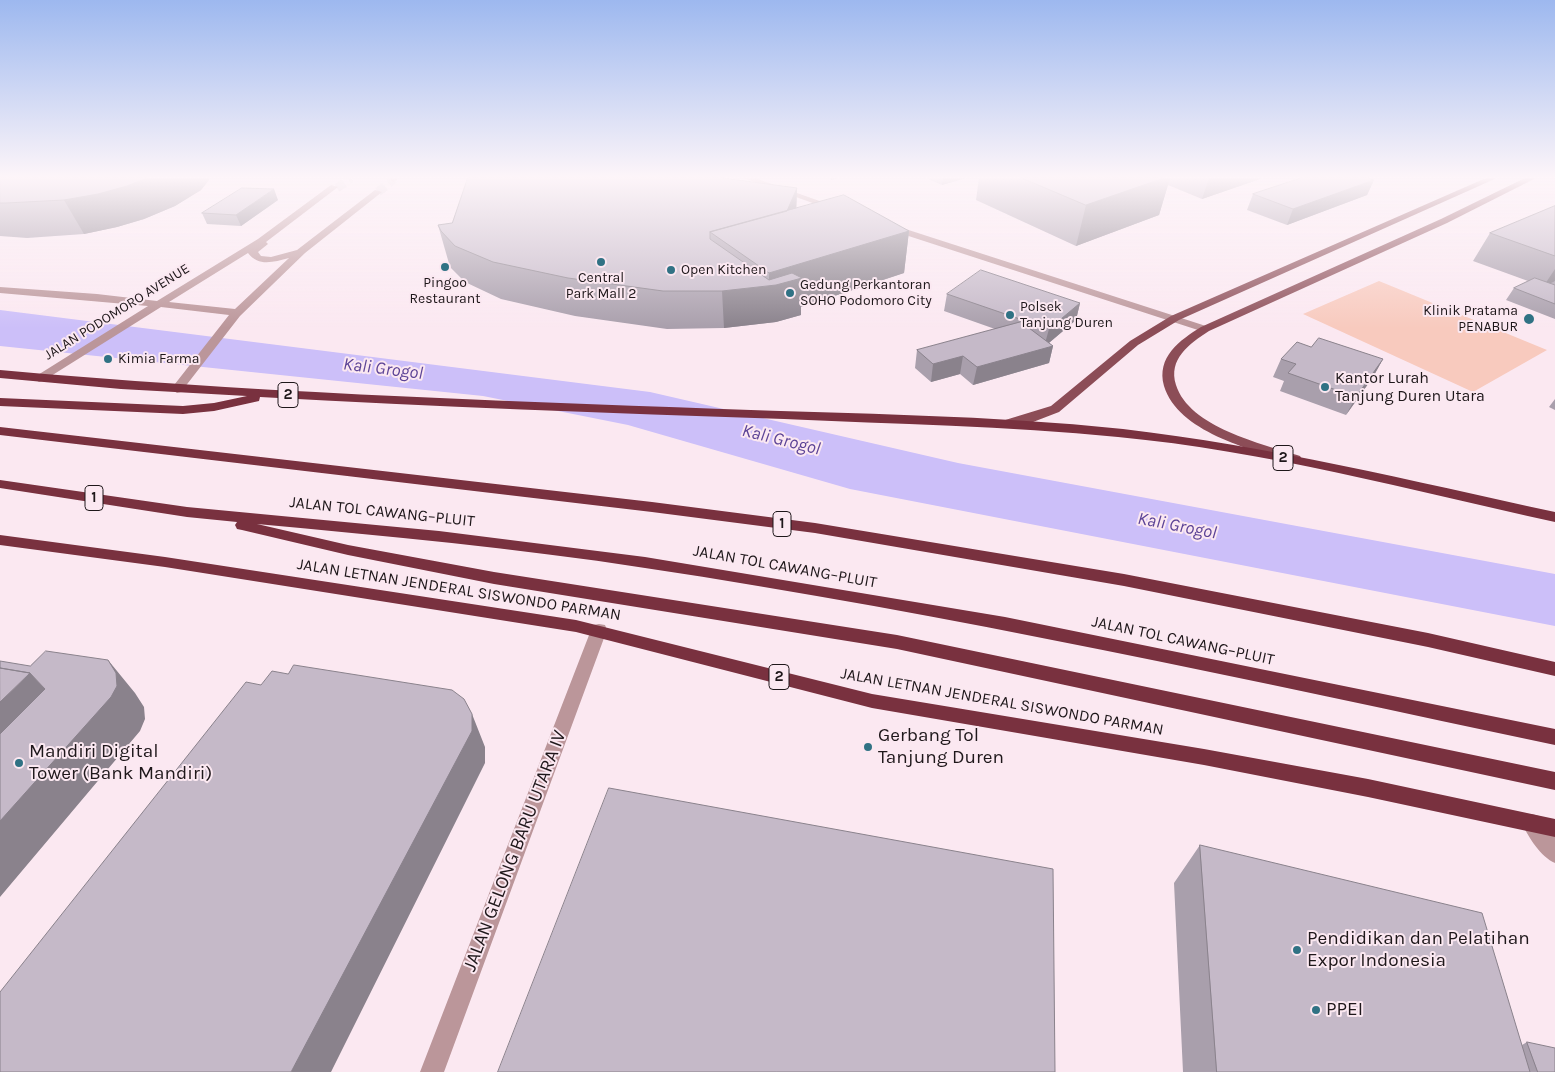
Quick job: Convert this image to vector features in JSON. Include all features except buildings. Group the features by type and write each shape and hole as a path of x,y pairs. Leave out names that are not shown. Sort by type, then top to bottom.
{"highway":[{"name":"2","path":"0,374 177,389 398,401 1007,424 1120,434 1205,444 1301,461 1555,516"},
{"path":"0,402 183,410 214,407 274,394"},
{"name":"1","path":"0,431 652,506 815,528 1124,580 1428,640 1555,669"},
{"name":"JALAN TOL CAWANG–PLUIT","path":"0,484 187,512 439,536 654,564 1005,623 1555,737"},
{"path":"187,512 348,550 494,578 897,642 1555,781"},
{"name":"JALAN LETNAN JENDERAL SISWONDO PARMAN","path":"0,540 165,562 599,630 872,700 1214,759 1368,788 1555,828"}],"main road":[{"path":"1007,424 1055,409 1134,343 1175,318 1377,228"},
{"path":"1301,461 1219,431 1192,416 1176,400 1169,383 1170,359 1181,345 1204,329 1426,228"}],"street":[{"name":"JALAN PODOMORO AVENUE","path":"39,378 279,228"},
{"name":"JALAN PODOMORO AVENUE","path":"283,228 252,252 258,259 271,260 302,251"},
{"name":"JALAN PODOMORO AVENUE","path":"177,389 237,314 302,251 332,228"},
{"path":"896,228 1204,329"},
{"path":"0,290 97,298 237,314"},
{"name":"JALAN GELONG BARU UTARA IV","path":"432,1072 599,630"},
{"path":"1532,823 1555,853"}],"shaded area":[{"path":"1379,281 1547,350 1473,392 1303,314"}],"water":[{"name":"Kali Grogol","path":"0,310 650,392 958,463 1555,574 1555,626 850,489 628,425 483,396 0,346"}],"place":[{"name":"Central Park Mall 2","path":"601,262"},
{"name":"Pingoo Restaurant","path":"445,267"},
{"name":"Open Kitchen","path":"671,270"},
{"name":"Gedung Perkantoran SOHO Podomoro City","path":"790,293"},
{"name":"Polsek Tanjung Duren","path":"1010,315"},
{"name":"Klinik Pratama PENABUR","path":"1529,319"},
{"name":"Kimia Farma","path":"108,359"},
{"name":"Kantor Lurah Tanjung Duren Utara","path":"1325,387"},
{"name":"Gerbang Tol Tanjung Duren","path":"868,747"},
{"name":"Mandiri Digital Tower (Bank Mandiri)","path":"19,763"},
{"name":"Pendidikan dan Pelatihan Expor Indonesia","path":"1297,950"},
{"name":"PPEI","path":"1316,1010"}]}
